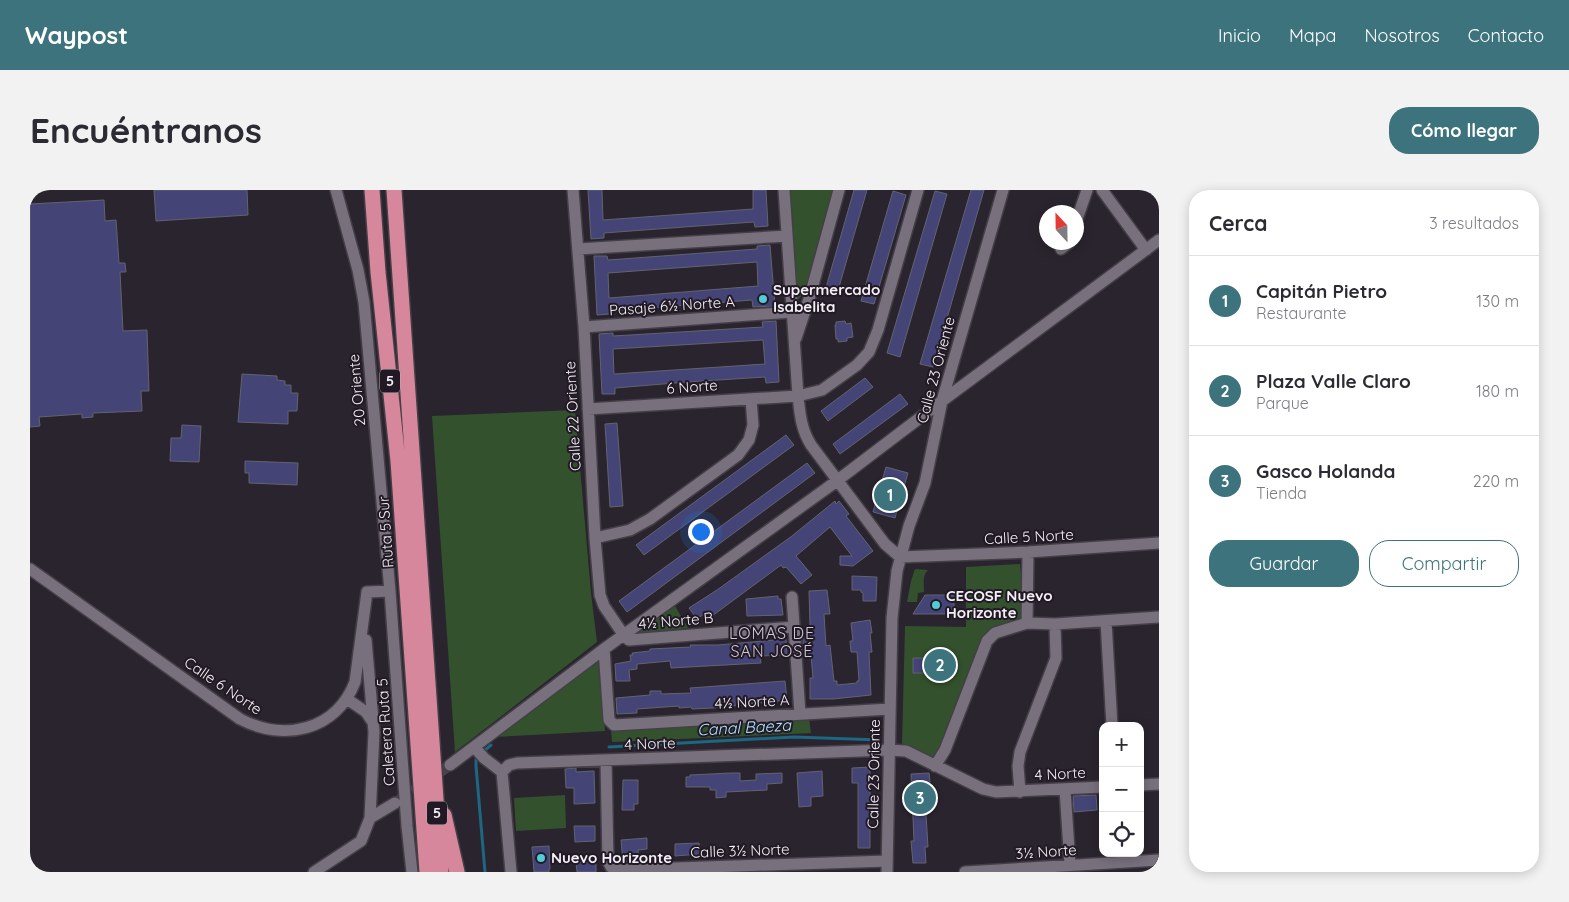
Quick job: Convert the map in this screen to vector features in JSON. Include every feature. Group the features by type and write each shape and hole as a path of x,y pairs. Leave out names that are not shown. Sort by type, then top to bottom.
{"highway":[{"name":"Ruta 5 Sur","path":"372,190 378,272 397,452 427,872"},
{"name":"Ruta 5 Sur","path":"394,190 441,872"},
{"path":"432,754 457,872"},
{"path":"414,872 422,805"}],"street":[{"name":"20 Oriente","path":"336,190 358,270 364,302 390,591"},
{"name":"Calle 22 Oriente","path":"573,190 584,327 595,538 601,601 623,635"},
{"path":"784,190 800,420 807,438 837,481 884,544 900,557"},
{"path":"795,342 810,296 839,190"},
{"name":"6 Norte","path":"588,409 798,396 822,390 857,365 869,352 878,330 918,190"},
{"name":"Calle 23 Oriente","path":"887,866 892,603 900,557 925,483 942,401 1003,190"},
{"path":"1082,205 1087,190"},
{"path":"1102,190 1146,250"},
{"path":"578,249 787,236"},
{"path":"450,765 478,752 604,649 837,481 1159,240"},
{"name":"Pasaje 6½ Norte A","path":"584,327 792,312"},
{"path":"595,538 630,530 650,519 738,455 750,440 753,425 751,399"},
{"path":"912,425 925,426 934,435"},
{"name":"Calle 5 Norte","path":"900,557 1028,552 1159,543"},
{"path":"1028,552 1028,623"},
{"name":"Calle 6 Norte","path":"30,569 240,718 254,726 283,732 313,726 335,712 347,699 355,682 367,592 390,591"},
{"name":"Caletera Ruta 5","path":"390,591 407,826 414,872"},
{"path":"792,597 800,714"},
{"path":"935,766 945,750 987,641 995,633 1028,623 1055,624 1159,617"},
{"path":"314,872 361,841 370,818 373,723 364,618"},
{"path":"1106,621 1112,722"},
{"path":"1020,792 1018,761 1056,658 1055,624"},
{"name":"4½ Norte B","path":"623,635 632,640 794,627"},
{"name":"4½ Norte A","path":"604,649 609,720 611,724 890,709"},
{"path":"347,699 366,712 373,723"},
{"name":"4 Norte","path":"502,772 508,765 517,763 606,761 889,748 906,751 989,791 1003,793 1099,787"},
{"path":"478,752 502,772 511,872"},
{"name":"Calle 3½ Norte","path":"606,761 608,861 611,867 618,870 887,866"},
{"path":"1144,785 1159,784"},
{"path":"1065,789 1070,865"},
{"path":"370,818 395,803"},
{"name":"3½ Norte","path":"965,872 1159,860"}],"green space":[{"path":"789,190 835,190 805,292 794,304"},
{"path":"575,410 597,642 455,752 432,416"},
{"path":"1020,564 1026,624 994,632 936,760 902,744 905,626 966,627 966,567"},
{"path":"915,569 928,570 924,577 924,592 918,593 917,602 907,602 911,581"},
{"path":"675,606 688,628 636,634"},
{"path":"600,659 605,731 495,737"},
{"path":"809,718 811,733 612,742 611,729"},
{"path":"565,795 566,828 516,831 514,798"}],"building":[{"path":"154,190 247,190 248,215 156,221"},
{"path":"588,190 602,190 603,220 753,209 753,190 766,190 768,226 755,227 754,222 684,227 604,233 604,238 591,239"},
{"path":"854,190 867,190 837,294 825,291"},
{"path":"971,190 984,190 933,367 920,364"},
{"path":"893,191 906,195 874,304 861,301"},
{"path":"935,191 947,194 900,357 887,353"},
{"path":"104,200 105,221 116,220 119,263 125,263 126,272 120,272 123,331 147,330 149,391 141,391 142,411 93,413 93,417 82,418 82,414 39,417 40,426 30,427 30,204"},
{"path":"770,245 775,306 753,307 752,300 610,311 610,314 597,315 594,256 607,256 608,260 757,249 757,246","holes":["757,262 758,286 609,298 608,273"]},
{"path":"776,321 779,382 766,383 765,377 687,382 615,388 615,394 602,394 599,334 613,333 613,336 763,327 762,322","holes":["763,340 765,364 614,374 613,349"]},
{"path":"845,321 846,324 851,323 853,337 847,338 847,341 838,342 838,339 836,339 836,322"},
{"path":"242,374 277,376 277,380 285,381 285,385 291,385 291,393 298,393 297,411 288,411 288,424 238,422"},
{"path":"865,378 873,387 828,421 821,411"},
{"path":"900,394 908,404 840,454 833,444"},
{"path":"617,423 623,506 610,507 605,424"},
{"path":"182,425 201,426 199,462 170,461 171,438 181,438"},
{"path":"786,435 794,445 644,555 636,545"},
{"path":"245,461 298,463 297,485 249,483 249,473 245,473"},
{"path":"807,463 815,473 627,612 619,601"},
{"path":"886,467 908,473 895,518 873,512"},
{"path":"835,501 836,504 839,501 849,514 846,516 873,551 853,566 840,565 840,556 852,556 830,527 796,556 812,575 801,584 786,567 783,568 781,565 708,619 704,614 697,619 689,608 792,536"},
{"path":"852,576 877,577 876,601 863,601 861,590 852,590"},
{"path":"827,590 830,614 824,614 826,646 830,645 834,681 837,681 837,685 857,683 859,681 857,652 851,652 850,641 853,641 851,623 870,620 872,633 870,633 872,652 869,652 871,695 833,699 810,699 810,678 813,678 811,656 804,657 803,648 803,631 810,631 809,591"},
{"name":"CECOSF Nuevo Horizonte","path":"925,595 954,595 954,614 913,614"},
{"path":"778,596 778,599 781,599 783,615 747,616 746,599"},
{"path":"786,639 787,655 760,656 761,663 671,668 670,661 637,664 637,669 629,670 630,681 616,681 615,664 631,661 630,655 633,655 632,653 650,651 650,649 691,647 690,645 718,645"},
{"path":"913,658 926,658 926,673 913,673"},
{"path":"785,681 787,700 713,708 692,709 691,707 679,708 679,706 637,709 637,713 617,714 616,698 650,695 650,691 661,691 661,694 691,693 690,688"},
{"path":"870,767 870,848 858,848 858,783 852,783 852,768"},
{"path":"576,768 576,772 594,771 595,803 574,804 574,788 566,788 565,769"},
{"path":"822,771 823,796 811,797 811,806 799,807 797,773"},
{"path":"740,773 740,781 756,780 756,774 782,773 782,783 767,784 767,790 726,792 726,797 716,798 716,790 710,790 710,787 686,787 686,777 690,777 690,775"},
{"path":"929,773 930,782 927,783 928,847 925,847 926,863 913,863 911,841 914,841 911,774"},
{"path":"623,780 638,780 638,804 634,804 634,810 622,810"},
{"path":"1096,795 1097,810 1074,812 1073,796"},
{"path":"574,826 595,826 595,841 575,842"},
{"path":"647,838 647,849 638,850 639,862 623,862 621,840"},
{"path":"699,843 700,854 675,856 675,844"},
{"name":"Nuevo Horizonte","path":"549,846 549,872 534,872 532,847"},
{"path":"576,862 596,862 596,872 577,872"}],"waterway":[{"name":"Canal Baeza","path":"609,747 794,737 880,740"},
{"name":"Canal Baeza","path":"483,752 491,745"},
{"name":"Canal Baeza","path":"479,756 476,760 476,766 485,872"}],"tunnel":[{"path":"398,801 450,765"}],"place":[{"name":"Supermercado Isabelita","path":"763,299"},
{"name":"Capitán Pietro","path":"890,495"},
{"name":"CECOSF Nuevo Horizonte","path":"936,605"},
{"name":"Plaza Valle Claro","path":"940,665"},
{"name":"Gasco Holanda","path":"920,798"},
{"name":"Nuevo Horizonte","path":"541,858"}],"district":[{"name":"LOMAS DE SAN JOSÉ","path":"772,642"}]}
